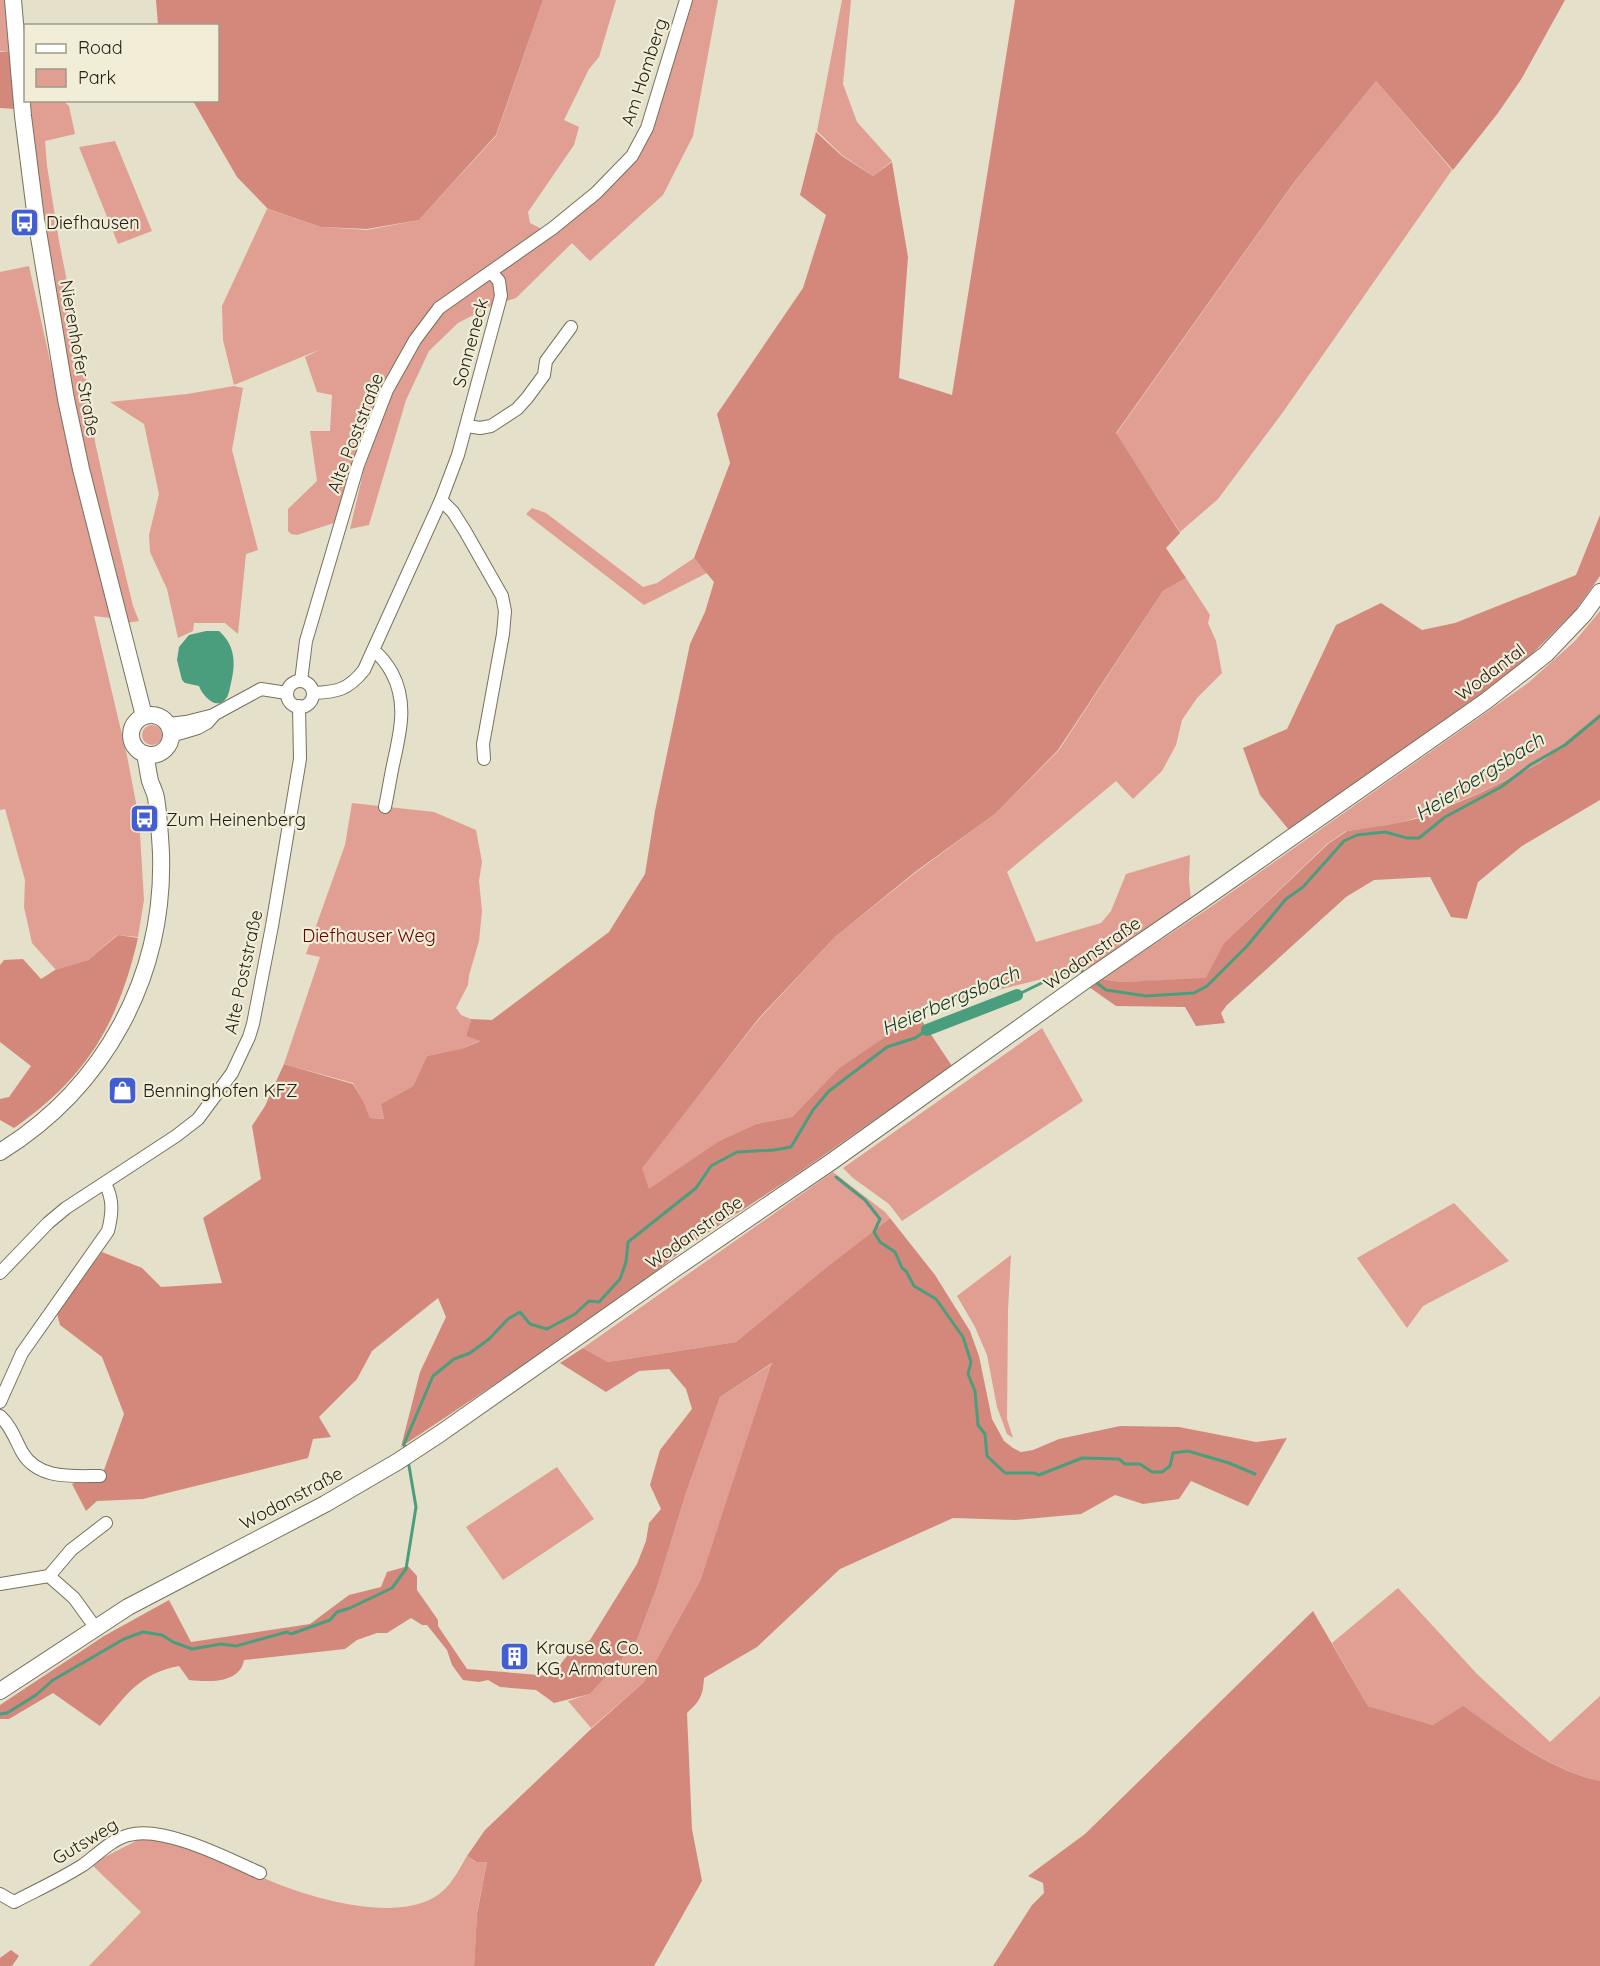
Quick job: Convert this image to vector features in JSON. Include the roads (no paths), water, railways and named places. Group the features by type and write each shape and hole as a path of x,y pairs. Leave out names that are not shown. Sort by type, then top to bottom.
{"main road":[{"name":"Nierenhofer Straße","path":"13,0 23,116 36,219 66,399 81,469 144,716"},
{"name":"Wodantal","path":"1389,769 1531,667 1574,625 1600,592"},
{"path":"2,1147 47,1118 81,1084 105,1053 135,997 153,944 159,908 161,856 156,796 160,756 167,737 163,718 156,715 144,716 133,725 131,736 135,748 145,754 155,754 167,737"},
{"path":"145,754 150,781 156,796"},
{"name":"Wodanstraße","path":"0,1691 95,1627 172,1583 325,1504 409,1455 831,1162 1092,975 1202,901 1389,769"}],"street":[{"name":"Am Homberg","path":"553,228 596,193 632,156 647,128 686,0"},
{"name":"Alte Poststraße","path":"301,681 306,641 358,465 387,390 415,340 439,308 553,228"},
{"name":"Sonneneck","path":"441,500 467,426 501,296 499,281 491,272"},
{"path":"467,426 480,428 491,426 517,409 544,375 546,361 571,327"},
{"path":"313,693 346,688 357,680 364,670 441,500 453,512 465,531 502,596 505,611 483,744 484,759"},
{"path":"374,651 391,670 399,687 402,701 400,731 385,807"},
{"path":"301,681 308,684 313,693 307,704 299,706 292,704 287,693 293,683 301,681"},
{"path":"167,737 198,728 207,723 215,714 261,689 287,693"},
{"name":"Alte Poststraße","path":"0,1273 48,1223 66,1208 176,1137 198,1119 232,1073 249,1037 272,926 300,759 299,706"},
{"path":"0,1402 22,1353 108,1231 111,1221 111,1194 105,1184"},
{"path":"0,1416 12,1430 26,1457 36,1466 50,1473 64,1476 100,1476"},
{"path":"0,1584 49,1575 71,1550 106,1523"},
{"path":"49,1575 80,1604 95,1627"},
{"name":"Gutsweg","path":"0,1894 14,1902 82,1865 123,1837 135,1834 158,1835 178,1840 208,1850 260,1874"}],"waterway":[{"name":"Heierbergsbach","path":"1093,980 1106,990 1146,996 1194,993 1207,986 1247,946 1286,899 1303,887 1344,841 1357,835 1385,832 1407,838 1419,838 1445,817 1501,787 1530,765 1565,745 1600,716"},
{"name":"Heierbergsbach","path":"1017,995 1062,973 1079,969 1086,974"},
{"name":"Heierbergsbach","path":"927,1030 1017,995"},
{"name":"Heierbergsbach","path":"406,1451 404,1444 433,1376 454,1359 470,1353 489,1339 508,1319 520,1312 530,1324 547,1329 575,1314 589,1301 599,1302 620,1279 626,1262 628,1242 696,1188 711,1166 737,1152 791,1147 813,1110 829,1091 887,1047 915,1038 927,1030"},
{"path":"836,1177 865,1200 880,1219 874,1232 880,1242 895,1252 914,1286 936,1299 963,1337 971,1362 968,1374 975,1391 978,1425 985,1434 987,1456 1005,1473 1039,1475 1082,1458 1119,1459 1125,1464 1140,1464 1152,1472 1162,1472 1170,1466 1173,1453 1188,1451 1229,1463 1255,1474"},
{"name":"Heierbergsbach","path":"0,1714 7,1713 36,1695 53,1680 124,1639 143,1632 162,1635 192,1649 221,1644 236,1646 287,1632 291,1634 330,1620 337,1612 392,1588 406,1569 416,1507 408,1460"}],"place":[{"name":"Diefhausen","path":"25,222"},
{"name":"Zum Heinenberg","path":"145,819"},
{"name":"Benninghofen KFZ","path":"122,1090"},
{"name":"Krause & Co. KG, Armaturen","path":"515,1657"}],"park label":[{"name":"Diefhauser Weg","path":"369,935"}]}
